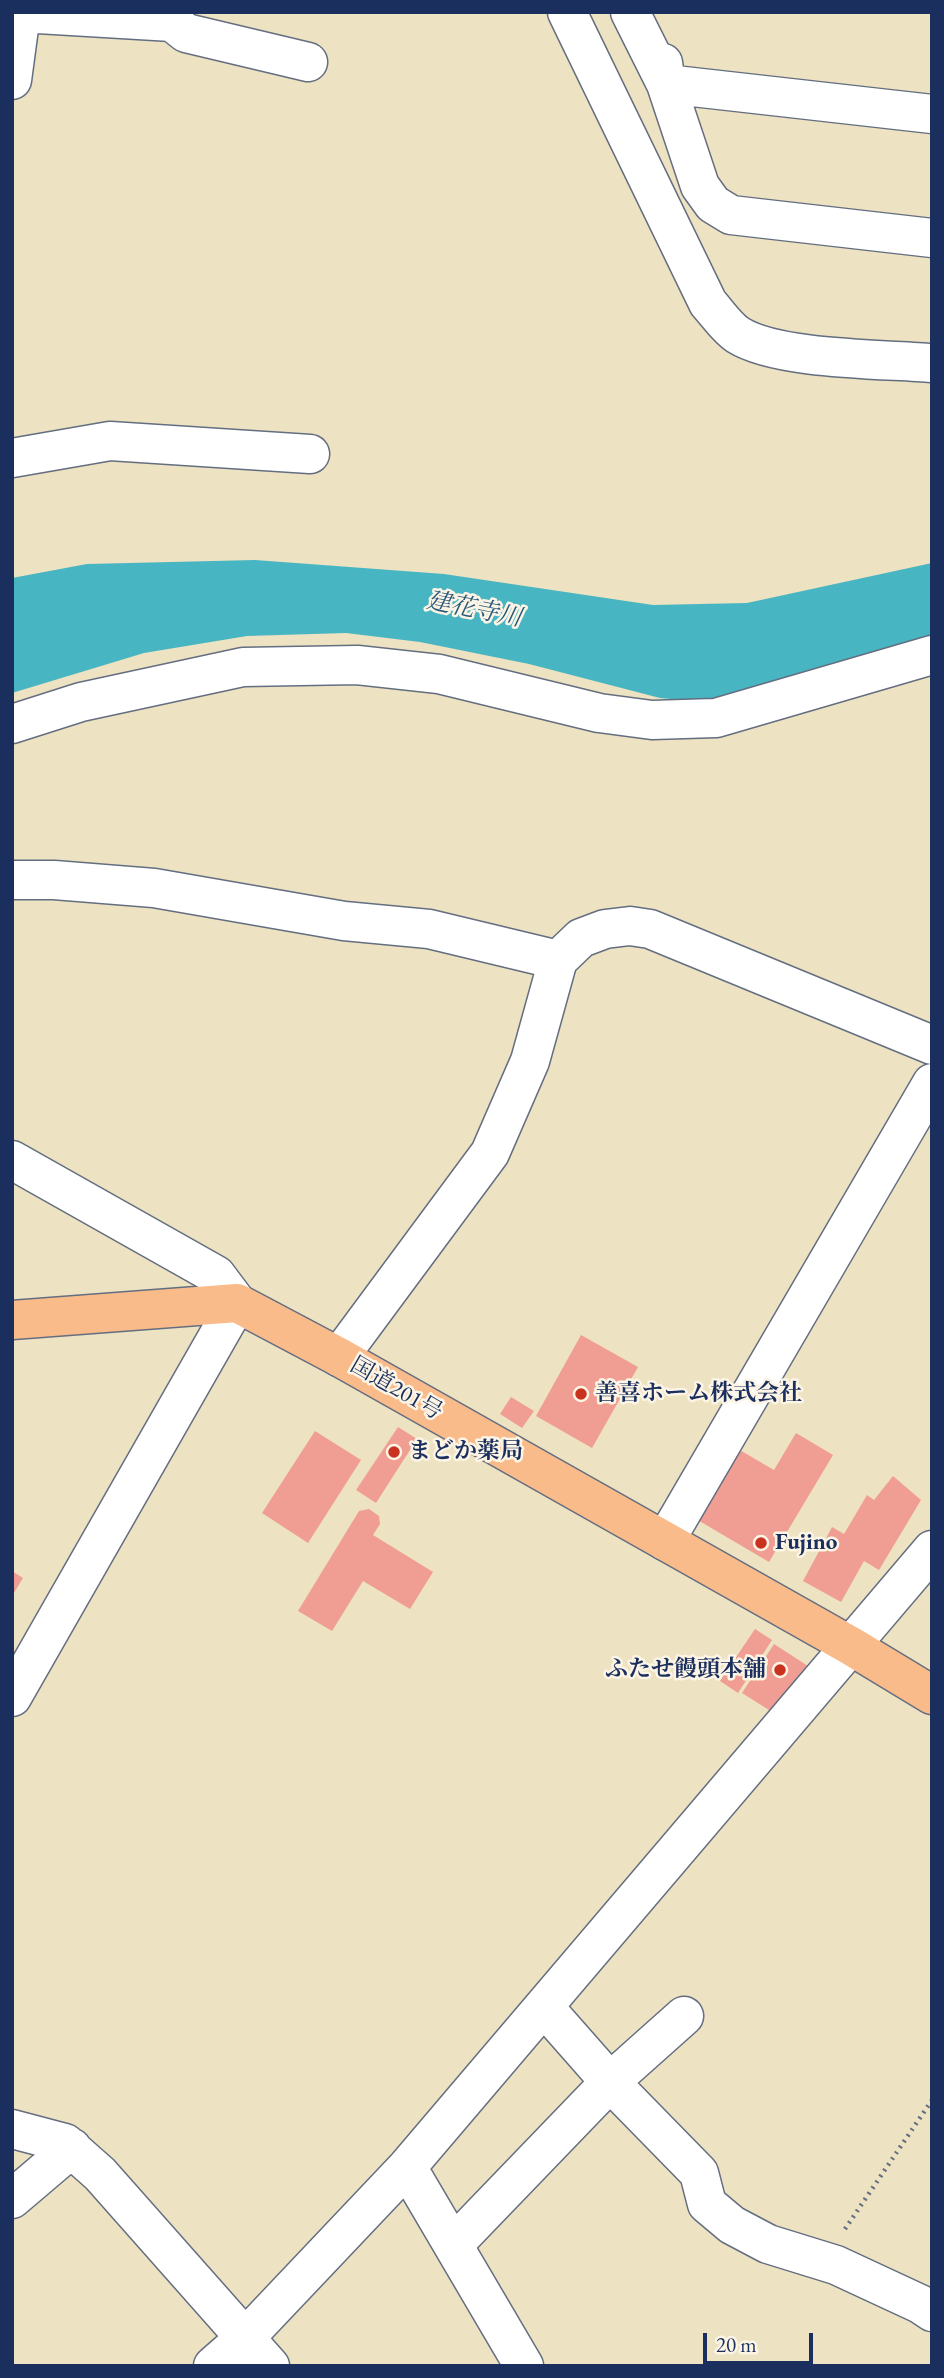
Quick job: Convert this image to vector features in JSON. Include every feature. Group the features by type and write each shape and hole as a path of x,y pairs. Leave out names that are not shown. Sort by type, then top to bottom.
{"highway":[{"name":"国道201号","path":"237,1303 339,1357 852,1646 932,1695"},
{"path":"12,1320 237,1303"}],"street":[{"path":"567,12 708,303 737,334 771,349 826,356 932,363"},
{"path":"631,12 666,84 700,186 713,204 731,215 932,238"},
{"path":"657,12 666,84"},
{"path":"12,80 21,13 173,17 186,33 308,62"},
{"path":"666,84 932,114"},
{"path":"12,458 110,441 310,454"},
{"path":"12,724 81,702 243,667 357,665 439,674 599,713 652,720 716,718 932,655"},
{"path":"12,880 54,880 154,888 344,921 429,929 558,960"},
{"path":"339,1357 490,1153 530,1060 558,960 581,938 605,929 630,926 650,929 932,1045"},
{"path":"665,1541 932,1083"},
{"path":"12,1160 216,1275 237,1303 12,1696"},
{"path":"213,2366 245,2338 407,2167 932,1550"},
{"path":"544,2007 610,2082 699,2174 707,2204 732,2225 768,2244 824,2262 896,2293 932,2312"},
{"path":"453,2245 610,2082 684,2016"},
{"path":"12,2129 65,2143 72,2148 100,2174 270,2366"},
{"path":"12,2199 72,2148"},
{"path":"407,2167 524,2366"}],"path":[{"path":"824,2262 932,2100"}],"water":[{"name":"建花寺川","path":"255,560 444,574 653,605 747,603 932,563 932,642 802,684 702,702 660,698 529,664 420,642 346,633 247,636 144,653 12,693 12,578 87,564"}],"building":[{"path":"581,1335 638,1367 592,1448 536,1416"},
{"path":"511,1397 534,1411 522,1428 500,1414"},
{"path":"398,1427 417,1439 376,1503 356,1490"},
{"path":"315,1431 361,1460 308,1543 262,1513"},
{"path":"796,1433 833,1455 769,1562 696,1519 738,1449 774,1470"},
{"path":"893,1476 921,1500 879,1570 864,1561 841,1602 803,1581 832,1527 844,1534 867,1495 874,1500"},
{"path":"369,1509 379,1516 380,1524 373,1535 433,1572 410,1609 363,1581 332,1631 298,1611 359,1511"},
{"path":"12,1571 23,1578 12,1596"},
{"path":"755,1629 772,1640 738,1693 720,1681"},
{"path":"774,1644 808,1666 777,1715 742,1693"}],"place":[{"name":"善喜ホーム株式会社","path":"581,1394"},
{"name":"まどか薬局","path":"394,1452"},
{"name":"Fujino","path":"761,1543"},
{"name":"ふたせ饅頭本舗","path":"780,1670"}]}
